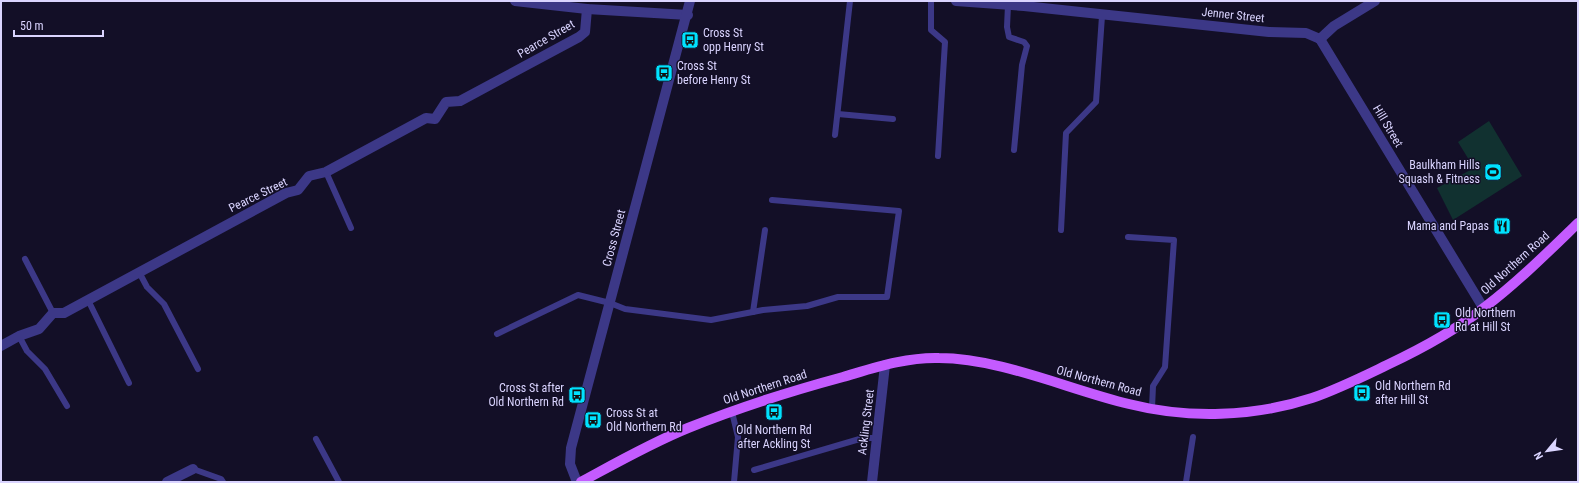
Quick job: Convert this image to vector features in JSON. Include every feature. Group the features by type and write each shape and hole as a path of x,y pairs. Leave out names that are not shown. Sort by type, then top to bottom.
{"main road":[{"name":"Old Northern Road","path":"581,482 639,451 686,429 732,412 804,388 885,365 912,360 938,358 961,359 993,365 1130,405 1152,408 1203,414 1273,408 1311,398 1344,386 1400,359 1447,332 1484,309 1578,223"}],"street":[{"path":"516,1 587,9 688,15"},
{"name":"Cross Street","path":"577,482 571,468 570,455 688,15 690,1"},
{"name":"Jenner Street","path":"956,1 1008,5 1024,4 1102,16 1269,32 1306,33 1320,38"},
{"path":"1320,38 1334,26 1375,1"},
{"name":"Pearce Street","path":"53,313 64,312 88,300 286,194 298,190 308,176 326,172 426,118 435,119 446,102 460,101 580,36 585,32 587,9"},
{"name":"Hill Street","path":"1320,38 1484,309"},
{"path":"1,346 19,336 39,329 53,313"},
{"name":"Ackling Street","path":"872,482 885,365"},
{"path":"168,482 193,469"}],"lane":[{"path":"835,135 850,1"},
{"path":"931,1 931,30 945,42 938,156"},
{"path":"1008,5 1007,27 1009,37 1024,42 1027,46 1022,65 1014,150"},
{"path":"1061,230 1066,133 1096,102 1102,16"},
{"path":"838,114 893,119"},
{"path":"326,172 351,228"},
{"path":"497,334 578,295 610,303 625,309 711,320 753,312 807,306 838,297 887,297 899,211 772,200"},
{"path":"753,312 765,230"},
{"path":"1128,237 1174,240 1165,367 1153,386 1152,408"},
{"path":"25,259 53,313"},
{"path":"139,272 146,286 164,304 198,369"},
{"path":"88,300 129,382"},
{"path":"19,336 27,351 45,369 67,406"},
{"path":"732,412 738,437 734,482"},
{"path":"1186,482 1192,437"},
{"path":"754,470 863,438 877,438"},
{"path":"316,439 339,482"},
{"path":"193,469 221,479 223,482"}],"green space":[{"name":"Baulkham Hills Squash & Fitness","path":"1489,121 1522,176 1453,220 1437,188 1474,168 1458,142"}],"place":[{"name":"Cross St opp Henry St","path":"690,40"},
{"name":"Cross St before Henry St","path":"664,73"},
{"name":"Baulkham Hills Squash & Fitness","path":"1493,172"},
{"name":"Mama and Papas","path":"1502,226"},
{"name":"Old Northern Rd at Hill St","path":"1442,320"},
{"name":"Old Northern Rd after Hill St","path":"1362,393"},
{"name":"Cross St after Old Northern Rd","path":"577,395"},
{"name":"Old Northern Rd after Ackling St","path":"774,412"},
{"name":"Cross St at Old Northern Rd","path":"593,420"}]}
